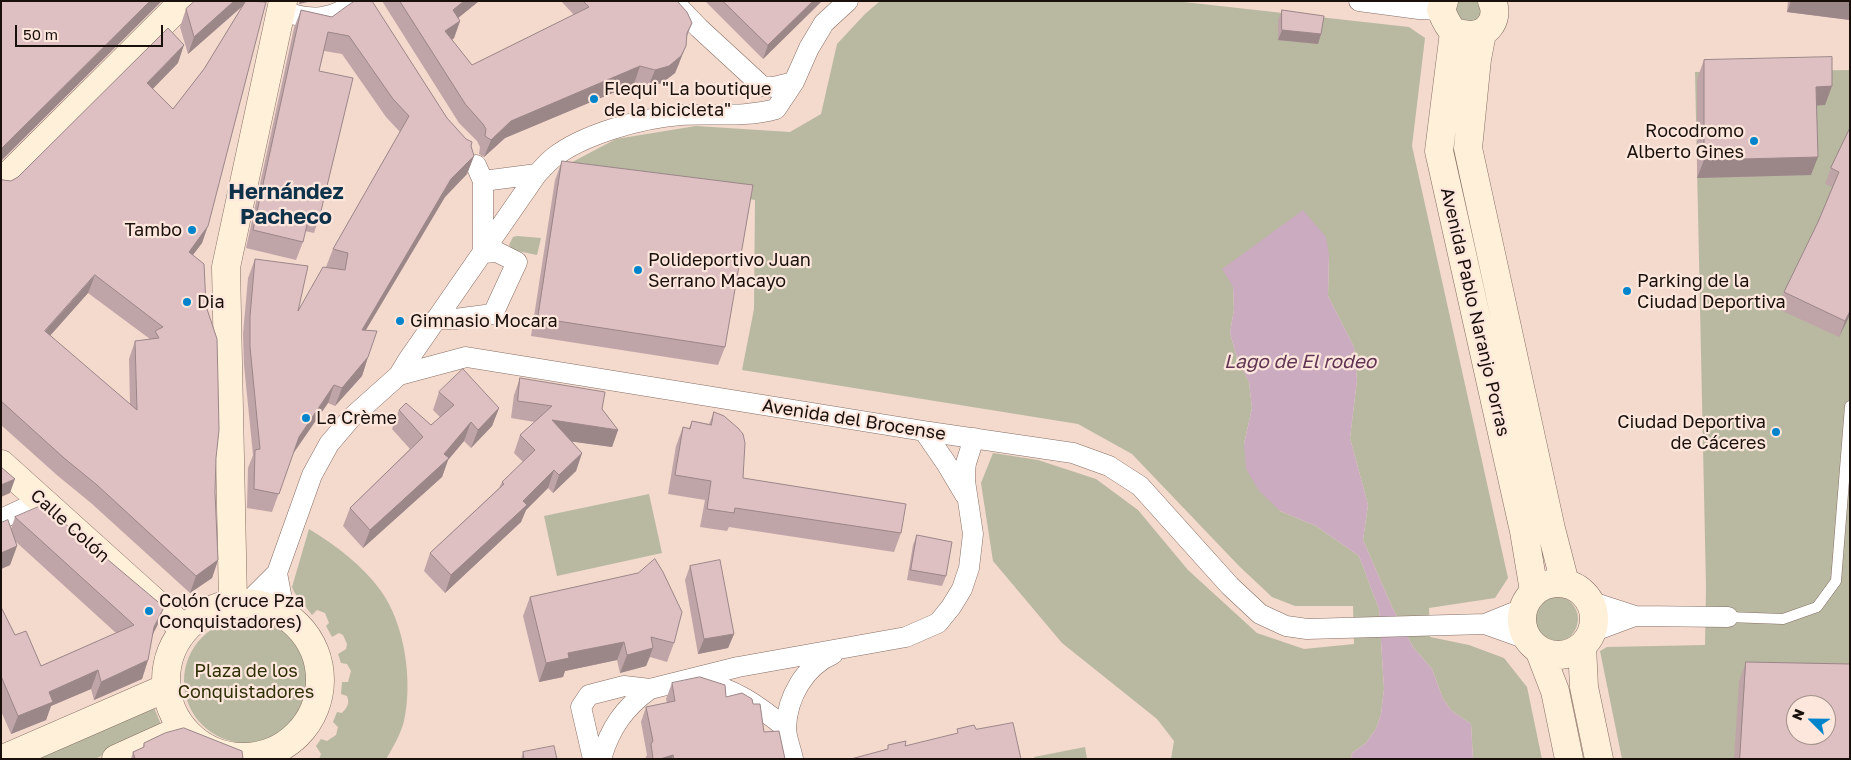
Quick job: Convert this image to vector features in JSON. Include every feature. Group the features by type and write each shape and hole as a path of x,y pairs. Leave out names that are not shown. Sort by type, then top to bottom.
{"main road":[{"path":"1,183 184,1"},
{"path":"1447,14 1472,36 1482,33 1493,21 1496,9 1492,1"},
{"path":"240,602 226,267 282,6"},
{"name":"Avenida Pablo Naranjo Porras","path":"1447,14 1439,151 1524,531 1528,600"},
{"name":"Avenida Pablo Naranjo Porras","path":"1482,33 1477,59 1468,148 1551,530 1565,583"},
{"name":"Calle Colón","path":"1,464 183,628"},
{"path":"1569,759 1555,691 1521,624 1528,600 1549,583 1565,583 1579,589 1589,601 1594,616 1587,639 1584,687 1599,759"},
{"path":"240,602 265,605 285,615 296,623 318,658 319,696 302,731 286,744 259,757 223,756 209,749 184,728 168,700 165,671 168,655 183,628 195,618 224,603 240,602"},
{"path":"1533,645 1562,656 1587,639"},
{"path":"3,759 166,688"},
{"path":"116,759 184,728"}],"street":[{"path":"673,1 706,35 762,86 774,87 794,82"},
{"path":"399,375 537,174 553,158 581,141 628,124 680,115 757,114 776,109 794,82 809,48 824,23 848,1"},
{"path":"1359,1 1447,14"},
{"path":"282,6 294,15 319,19 366,4"},
{"path":"484,253 479,173 537,174"},
{"path":"436,319 493,314 517,262 497,252 484,253"},
{"name":"Avenida del Brocense","path":"285,615 278,573 312,475 330,444 351,418 399,375 466,357 924,431 1073,453 1109,466 1140,486 1230,586 1260,614 1286,626 1307,629 1332,629 1485,624 1533,645"},
{"path":"924,431 968,500"},
{"path":"601,759 613,726 635,700 650,690 738,666 906,637 938,623 962,589 969,568 973,534 965,481 966,463 974,438"},
{"path":"1,519 42,500"},
{"name":"Avenida del Brocense","path":"240,602 278,573"},
{"name":"Avenida del Brocense","path":"1485,624 1528,600"},
{"path":"1589,601 1635,616 1728,617"},
{"path":"1587,639 1635,616"},
{"path":"793,759 786,728 790,707 796,691 806,674 821,660 849,648"},
{"path":"689,680 707,683 743,697 760,707 786,728"},
{"path":"593,759 581,707 588,695 624,686 650,690"}],"lane":[{"path":"1728,617 1783,619 1816,607 1836,581 1850,406"}],"green space":[{"path":"880,1 1175,1 1409,27 1425,38 1412,146 1508,578 1495,598 1429,608 1430,637 1469,645 1504,658 1527,687 1542,759 1473,759 1471,724 1452,711 1443,699 1432,669 1413,647 1392,607 1363,540 1368,505 1350,438 1357,380 1354,347 1328,296 1329,254 1233,287 1234,309 1230,333 1237,358 1249,382 1252,408 1244,444 1280,511 1316,526 1359,556 1379,609 1384,689 1381,714 1376,729 1366,743 1352,753 1351,759 1171,759 1174,741 1157,719 1062,643 993,561 981,483 993,453 1038,460 1096,479 1138,510 1188,570 1257,633 1304,649 1354,644 1353,606 1295,606 1272,597 1239,566 1132,454 1078,424 742,370 754,309 755,200 559,169 616,139 696,126 790,132 821,114 837,44"},
{"path":"1456,1 1482,1 1481,21 1462,25 1453,7"},
{"name":"Ciudad Deportiva de Cáceres","path":"1850,70 1850,759 1622,759 1600,651 1607,647 1705,645 1706,587 1695,72"},
{"path":"513,237 541,238 537,255 513,250 509,245"},
{"path":"649,494 662,553 557,576 544,516"},
{"path":"309,529 339,549 366,573 381,591 396,620 405,654 408,689 407,706 401,730 386,759 319,759 321,754 316,746 321,739 327,741 336,735 338,727 333,722 337,712 342,713 348,705 347,696 341,694 342,682 348,682 351,671 347,664 341,663 338,654 346,649 347,644 343,635 339,633 332,637 326,626 329,623 325,613 317,610 312,615 292,587"},
{"path":"1560,596 1572,602 1577,610 1577,628 1572,636 1564,641 1550,642 1538,636 1533,628 1532,614 1538,602 1546,597"},
{"name":"Plaza de los Conquistadores","path":"246,619 270,624 290,637 303,657 308,681 303,705 290,725 270,738 246,743 222,738 202,725 189,705 184,681 189,657 202,637 222,624"},
{"path":"153,705 162,727 95,759 31,759"},
{"path":"1085,747 1087,759 1035,759 1034,757"}],"water":[{"name":"Lago de El rodeo","path":"1303,210 1326,237 1329,254 1328,296 1354,347 1357,380 1350,438 1368,505 1363,540 1392,607 1413,647 1432,669 1443,699 1452,711 1471,724 1473,759 1351,759 1352,753 1366,743 1376,729 1381,714 1384,689 1379,609 1359,556 1316,526 1280,511 1259,491 1246,469 1244,444 1252,408 1249,382 1237,358 1230,333 1234,309 1233,287 1222,269"}],"building":[{"path":"1,1 150,1 1,149"},
{"path":"195,1 234,1 194,37 186,9"},
{"path":"246,1 266,2 208,226 189,252 204,264 206,306 217,339 218,381 219,430 215,492 218,560 196,576 97,485 1,401 1,179 11,181 18,177 168,28 184,45 147,83 173,109 204,69","holes":["95,275 163,327 155,331 159,338 135,341 137,410 45,331"]},
{"path":"355,1 372,1 447,118 466,139 472,142 471,146 474,156 451,179 362,330 377,331 368,357 342,388 334,385 299,437 279,494 254,489 255,450 260,449 250,347 250,316 255,259 308,266 298,311 323,267 345,270 348,253 333,249 409,116 393,99 349,36 328,32 319,71 353,78 320,215 310,212 303,242 253,230 301,10 332,17"},
{"path":"400,1 464,1 453,10 460,21 445,31 472,65 589,7 583,1 677,1 687,12 692,23 687,33 686,46 681,56 669,66 655,70 640,66 511,121 491,140 485,136 486,129 483,124 466,105"},
{"path":"723,1 813,1 768,45"},
{"path":"1282,10 1324,16 1321,34 1282,30"},
{"name":"Rocodromo Alberto Gines","path":"1832,57 1832,86 1816,87 1818,157 1704,160 1704,60"},
{"path":"1850,128 1850,311 1845,321 1784,292 1818,222 1839,172 1831,168"},
{"name":"Polideportivo Juan Serrano Macayo","path":"562,161 753,185 725,347 538,318"},
{"path":"463,369 499,408 478,430 471,422 444,454 449,458 370,530 350,508 423,437 399,410 406,403 431,425 454,405 439,392"},
{"path":"520,378 605,392 602,409 618,430 552,420 582,453 559,475 554,470 523,501 527,505 451,575 430,553 504,484 502,482 535,450 520,435 552,406 518,401"},
{"path":"714,412 724,416 743,434 745,443 743,478 906,504 901,533 735,508 734,513 707,509 711,481 675,475 683,427 690,429 692,421 711,425"},
{"path":"1,467 15,479 1,485"},
{"path":"43,505 164,607 154,627 148,660 101,682 98,670 49,692 53,702 18,716 1,676 1,607 15,635 26,631 41,666 134,625 15,517"},
{"path":"8,520 17,546 1,553 1,523"},
{"path":"917,535 952,542 946,576 911,570"},
{"path":"655,559 682,612 674,643 651,637 653,648 627,655 624,642 568,653 569,658 546,663 530,597 638,573"},
{"path":"720,560 734,634 704,639 690,566"},
{"path":"1746,662 1850,664 1850,759 1740,759"},
{"path":"700,677 725,685 726,697 742,693 752,699 753,704 760,704 764,732 779,731 785,759 674,759 673,755 653,759 651,744 653,741 646,707 675,701 672,683"},
{"path":"1013,723 1021,759 851,759 888,749 888,745 906,741 905,746 958,733 957,729 974,725 976,729"},
{"path":"184,728 242,751 243,759 135,759 133,752 144,747 144,743 165,733"},
{"path":"554,746 557,759 524,759 523,752"}],"place":[{"name":"Flequi \"La boutique de la bicicleta\"","path":"594,99"},
{"name":"Rocodromo Alberto Gines","path":"1754,141"},
{"name":"Tambo","path":"192,230"},
{"name":"Polideportivo Juan Serrano Macayo","path":"638,270"},
{"name":"Parking de la Ciudad Deportiva","path":"1627,291"},
{"name":"Dia","path":"187,302"},
{"name":"Gimnasio Mocara","path":"400,321"},
{"name":"La Crème","path":"306,418"},
{"name":"Ciudad Deportiva de Cáceres","path":"1776,432"},
{"name":"Colón (cruce Pza Conquistadores)","path":"149,611"}],"district":[{"name":"Hernández Pacheco","path":"286,204"}]}
